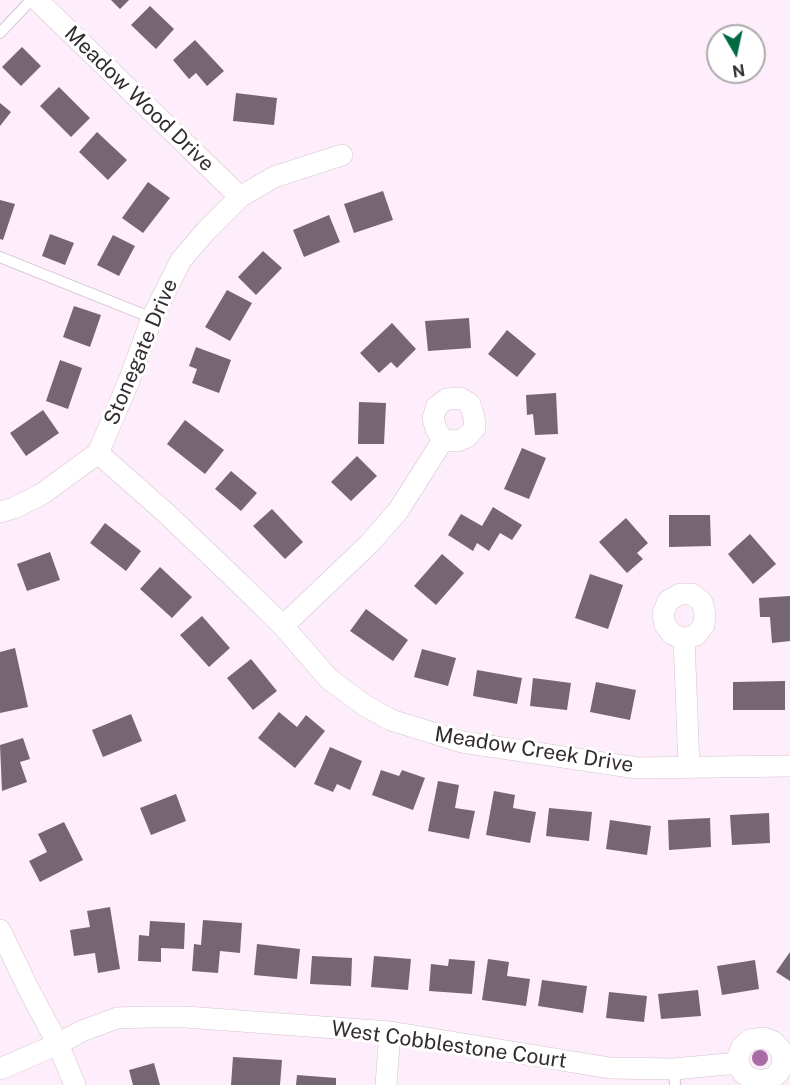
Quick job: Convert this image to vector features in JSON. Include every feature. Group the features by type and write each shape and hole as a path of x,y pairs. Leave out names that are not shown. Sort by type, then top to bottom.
{"street":[{"name":"Meadow Wood Drive","path":"37,0 240,198"},
{"name":"Stonegate Drive","path":"98,453 129,381 152,318 182,260 206,231 240,198 274,177 342,155"},
{"path":"283,626 369,544 398,511 443,440"},
{"path":"0,512 14,508 42,494 98,453"},
{"name":"Meadow Creek Drive","path":"98,453 167,514 283,626 329,679 391,720 462,742 637,768 790,766"},
{"path":"684,639 689,767"},
{"path":"0,930 58,1044 75,1085"},
{"name":"West Cobblestone Court","path":"0,1069 58,1044 82,1030 117,1018 146,1017 186,1017 390,1032 674,1077 738,1063"},
{"path":"386,1085 390,1032"}],"lane":[{"path":"0,33 31,0"},
{"path":"0,257 152,318"}],"building":[{"path":"111,0 129,0 120,9"},
{"path":"150,6 174,29 156,49 131,25"},
{"path":"195,40 224,71 207,86 196,73 189,79 173,60"},
{"path":"22,47 41,66 21,86 2,67"},
{"path":"59,87 90,118 71,137 40,106"},
{"path":"236,93 277,98 274,125 233,121"},
{"path":"0,103 11,112 0,126"},
{"path":"97,132 127,160 108,180 79,152"},
{"path":"148,182 170,198 143,233 122,218"},
{"path":"383,191 393,220 354,233 344,204"},
{"path":"0,200 15,204 3,240 0,239"},
{"path":"329,215 340,242 304,257 293,230"},
{"path":"50,234 74,243 65,265 42,256"},
{"path":"113,235 135,246 119,276 97,265"},
{"path":"263,251 282,268 256,295 238,277"},
{"path":"227,290 252,303 230,341 205,327"},
{"path":"74,306 101,315 90,347 63,337"},
{"path":"469,318 471,348 428,351 425,321"},
{"path":"392,323 416,349 397,368 391,362 379,373 360,353"},
{"path":"507,330 536,354 517,377 488,354"},
{"path":"196,347 231,360 219,393 192,383 197,369 189,366"},
{"path":"60,360 82,368 68,409 46,401"},
{"path":"556,393 558,434 535,435 533,414 527,415 526,395"},
{"path":"359,402 386,403 384,444 358,444"},
{"path":"43,410 59,433 26,456 10,433"},
{"path":"185,420 224,450 205,474 167,444"},
{"path":"522,448 546,458 529,499 504,489"},
{"path":"357,456 377,476 351,501 331,482"},
{"path":"231,471 257,493 241,511 215,489"},
{"path":"493,507 522,525 512,540 500,533 489,551 477,543 473,551 448,535 461,514 482,526"},
{"path":"272,509 303,542 285,559 253,526"},
{"path":"669,515 710,515 711,546 669,547"},
{"path":"626,518 648,543 637,553 643,559 627,573 599,542"},
{"path":"105,523 141,551 126,571 90,543"},
{"path":"750,534 776,564 753,584 728,554"},
{"path":"50,552 60,580 27,591 17,564"},
{"path":"442,554 464,573 436,605 414,586"},
{"path":"160,567 192,597 172,618 140,589"},
{"path":"590,574 623,585 608,629 575,618"},
{"path":"790,596 790,641 772,643 770,617 760,617 759,598"},
{"path":"366,609 408,640 393,661 350,631"},
{"path":"202,616 230,648 209,667 180,635"},
{"path":"15,648 28,707 0,713 0,652"},
{"path":"422,649 456,658 448,686 414,677"},
{"path":"251,659 277,691 253,710 227,678"},
{"path":"477,670 522,678 517,704 473,696"},
{"path":"533,678 571,683 567,710 530,706"},
{"path":"785,681 785,710 733,710 733,682"},
{"path":"596,682 636,690 630,720 590,712"},
{"path":"279,712 297,727 306,715 325,731 295,768 258,738"},
{"path":"131,714 142,741 103,757 92,730"},
{"path":"23,738 30,759 20,762 27,782 2,791 0,745"},
{"path":"330,747 362,761 350,790 337,784 333,792 314,784"},
{"path":"381,770 399,776 402,770 425,778 413,810 372,795"},
{"path":"438,781 459,785 455,808 475,811 469,839 428,831"},
{"path":"494,791 515,795 513,808 536,812 530,843 486,835"},
{"path":"176,794 186,821 151,835 140,808"},
{"path":"549,808 592,812 589,841 546,836"},
{"path":"769,813 770,843 732,845 730,815"},
{"path":"710,818 711,847 669,850 668,820"},
{"path":"610,820 651,826 647,855 606,849"},
{"path":"64,822 83,860 40,882 29,861 47,852 38,834"},
{"path":"110,907 120,969 98,973 95,953 74,956 70,930 90,927 87,911"},
{"path":"203,920 242,923 240,953 220,951 218,973 192,971 194,944 201,945"},
{"path":"150,921 185,923 184,949 161,948 161,962 138,961 139,935 149,936"},
{"path":"257,944 300,949 297,979 254,975"},
{"path":"790,952 790,981 776,972"},
{"path":"312,956 352,958 351,986 310,984"},
{"path":"374,956 411,959 408,990 371,987"},
{"path":"449,959 475,961 472,994 429,991 431,964 448,966"},
{"path":"488,959 509,962 507,976 530,979 526,1006 482,1000"},
{"path":"755,960 759,989 722,995 717,966"},
{"path":"542,980 587,986 583,1013 538,1006"},
{"path":"698,990 701,1016 661,1019 658,994"},
{"path":"609,992 647,996 644,1022 606,1018"},
{"path":"233,1057 282,1060 280,1085 231,1085"},
{"path":"154,1063 160,1085 133,1085 129,1070"},
{"path":"297,1075 336,1078 336,1085 296,1085"}]}
